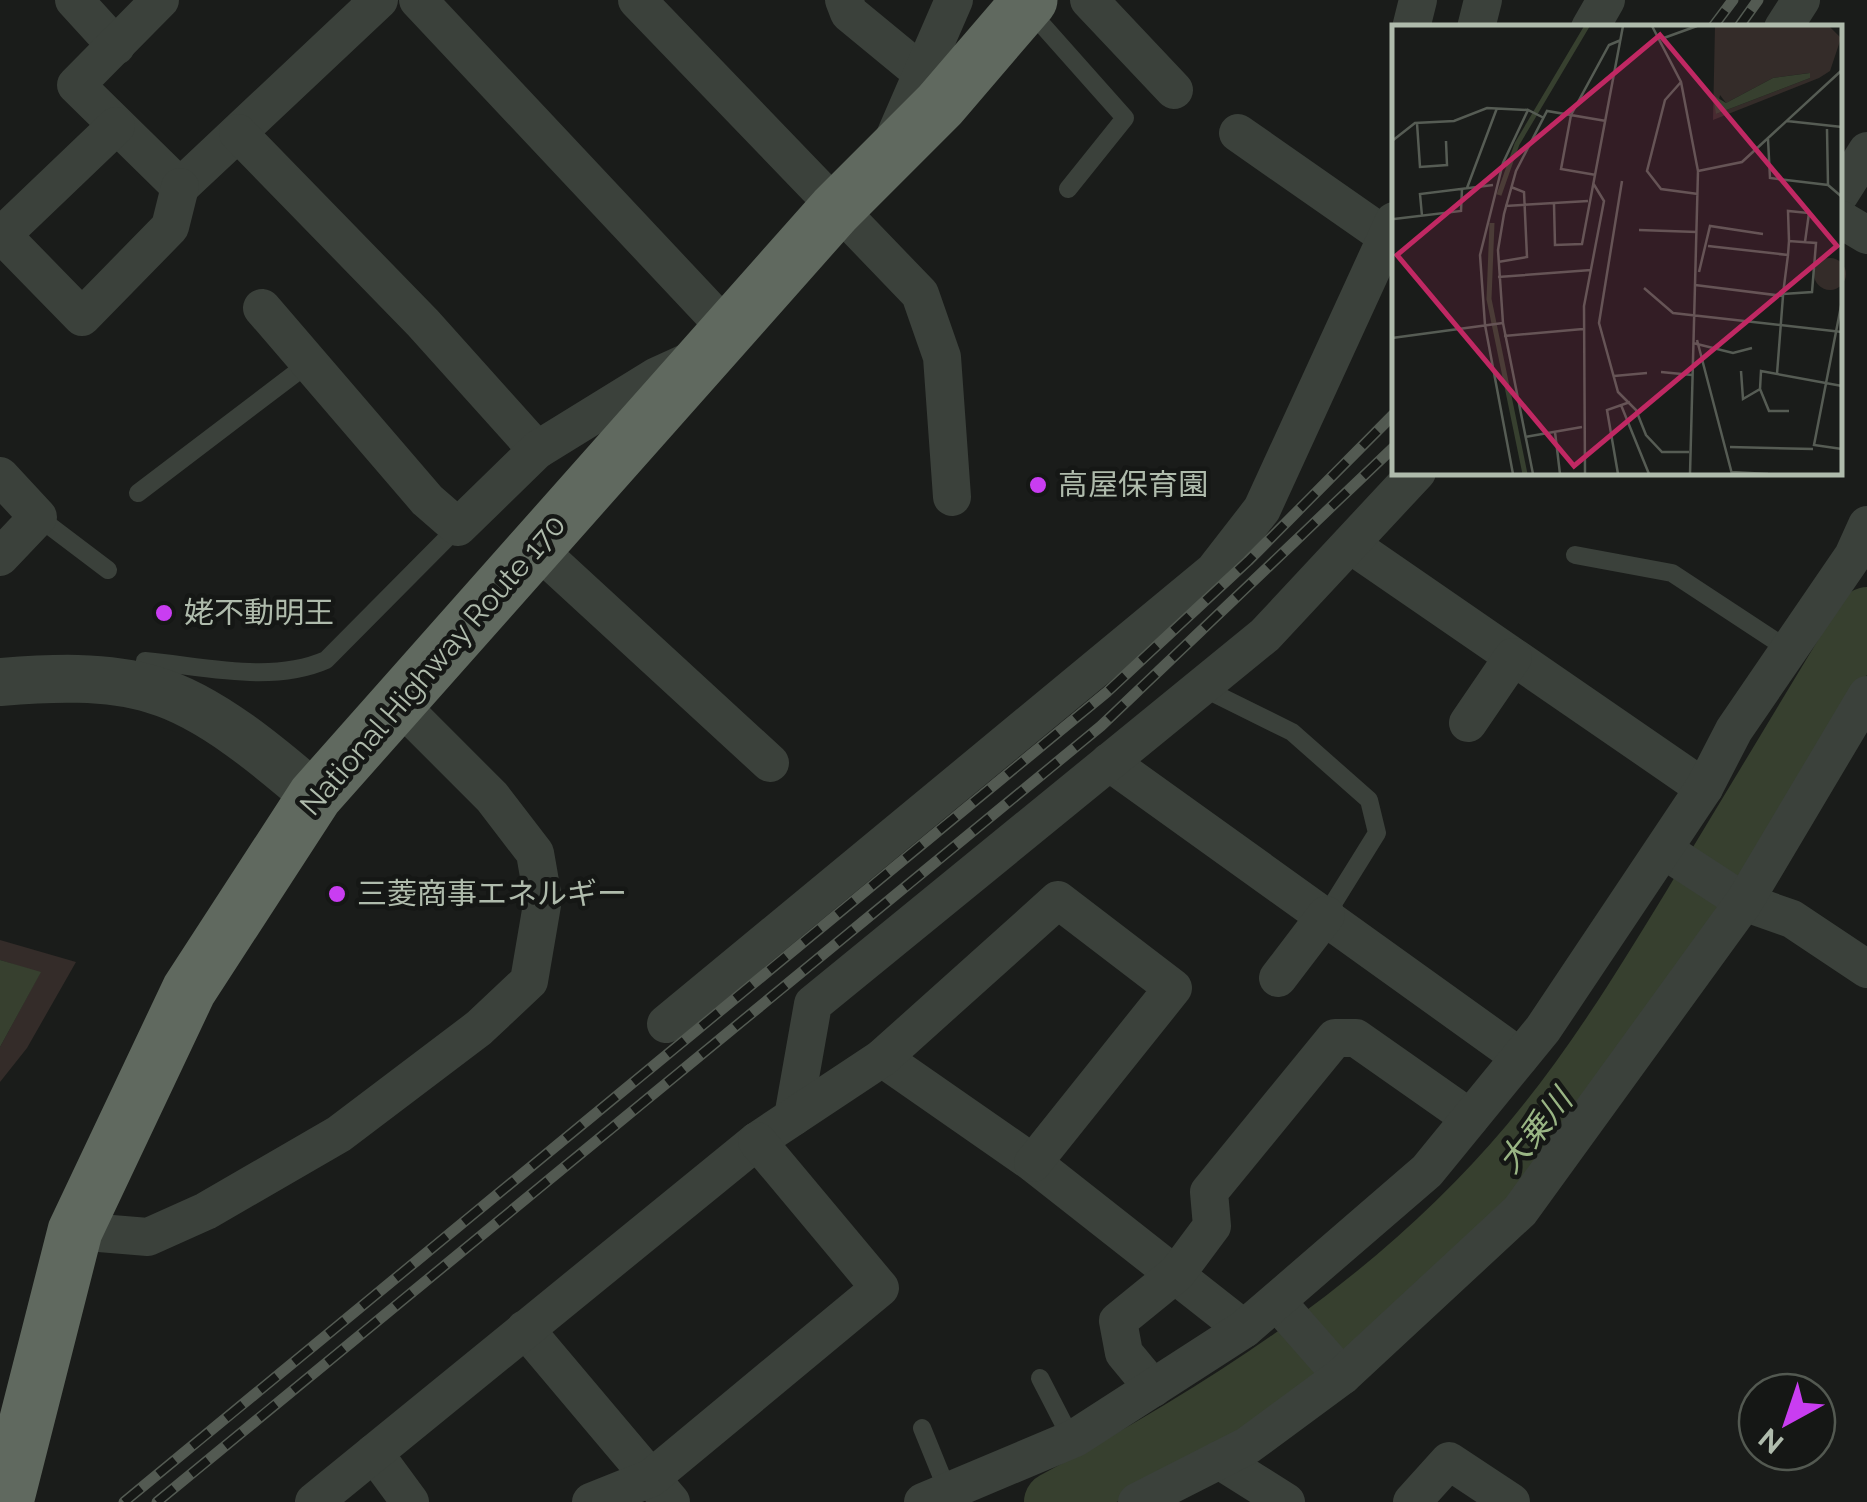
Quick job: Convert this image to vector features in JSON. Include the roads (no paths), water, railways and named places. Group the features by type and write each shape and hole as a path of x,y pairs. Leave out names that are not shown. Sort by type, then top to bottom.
{"highway":[{"name":"National Highway Route 170","path":"5,1486 75,1231 188,990 315,796 534,546 884,161 931,89 1028,3"}],"street":[{"path":"74,0 116,46"},
{"path":"160,0 76,85 180,186"},
{"path":"116,126 2,234 82,317 170,227 180,186 379,0"},
{"path":"262,308 427,500 458,528 537,450 718,341 418,0"},
{"path":"637,0 920,294 942,357 952,497"},
{"path":"844,0 849,13 931,89 954,0"},
{"path":"1090,0 1174,90"},
{"path":"1412,25 1418,0"},
{"path":"1477,25 1484,0"},
{"path":"1592,25 1606,0"},
{"path":"1784,25 1801,0"},
{"path":"238,132 423,323 537,450"},
{"path":"666,1024 1214,570 1262,509 1390,229 1238,132"},
{"path":"1842,191 1867,151"},
{"path":"1842,220 1867,234"},
{"path":"794,1117 813,1004 1265,635 1414,475"},
{"path":"0,476 38,517 0,557"},
{"path":"935,1497 1072,1440 1244,1329 1426,1171 1520,1057 1664,850 1704,788 1734,730 1853,556 1867,525"},
{"path":"1352,544 1704,788"},
{"path":"534,546 770,763"},
{"path":"1468,723 1513,657"},
{"path":"0,682 101,682 156,690 264,752 315,796"},
{"path":"1137,1502 1247,1446 1520,1211 1744,902 1867,695"},
{"path":"75,1231 148,1237 206,1211 338,1134 479,1028 529,981 543,899 535,853 492,797 397,702"},
{"path":"1109,762 1520,1057"},
{"path":"1664,850 1744,902 1792,919 1867,968"},
{"path":"314,1502 757,1141 882,1058 1058,900 1173,988 1033,1163"},
{"path":"1278,978 1326,915"},
{"path":"1153,1388 1124,1353 1118,1322 1177,1274 1212,1226 1209,1192 1334,1038 1356,1038 1470,1118"},
{"path":"882,1058 1033,1163 1244,1329"},
{"path":"591,1502 661,1490 880,1288 757,1141"},
{"path":"1278,1303 1336,1371"},
{"path":"526,1328 661,1490"},
{"path":"374,1454 410,1502"},
{"path":"1219,1460 1286,1502"},
{"path":"1412,1502 1448,1461 1511,1502"}],"lane":[{"path":"1028,3 1125,118 1068,189"},
{"path":"138,493 309,364"},
{"path":"38,517 108,570"},
{"path":"146,660 249,671 304,670 326,660 458,528"},
{"path":"1575,555 1672,573 1789,650"},
{"path":"1201,687 1292,732 1369,800 1376,833 1326,915"},
{"path":"1040,1378 1072,1440"},
{"path":"922,1428 935,1497"}],"waterway":[{"name":"大乗川","path":"1054,1502 1184,1428 1309,1346 1425,1253 1478,1201 1554,1114 1623,1017 1867,617"}],"railway":[{"path":"1714,25 1733,0"},
{"path":"1740,25 1758,0"},
{"path":"124,1502 1107,692 1248,561 1392,416"},
{"path":"157,1502 1101,726 1392,449"}],"place":[{"name":"高屋保育園","path":"1038,485"},
{"name":"姥不動明王","path":"164,613"},
{"name":"三菱商事エネルギー","path":"337,894"}]}
